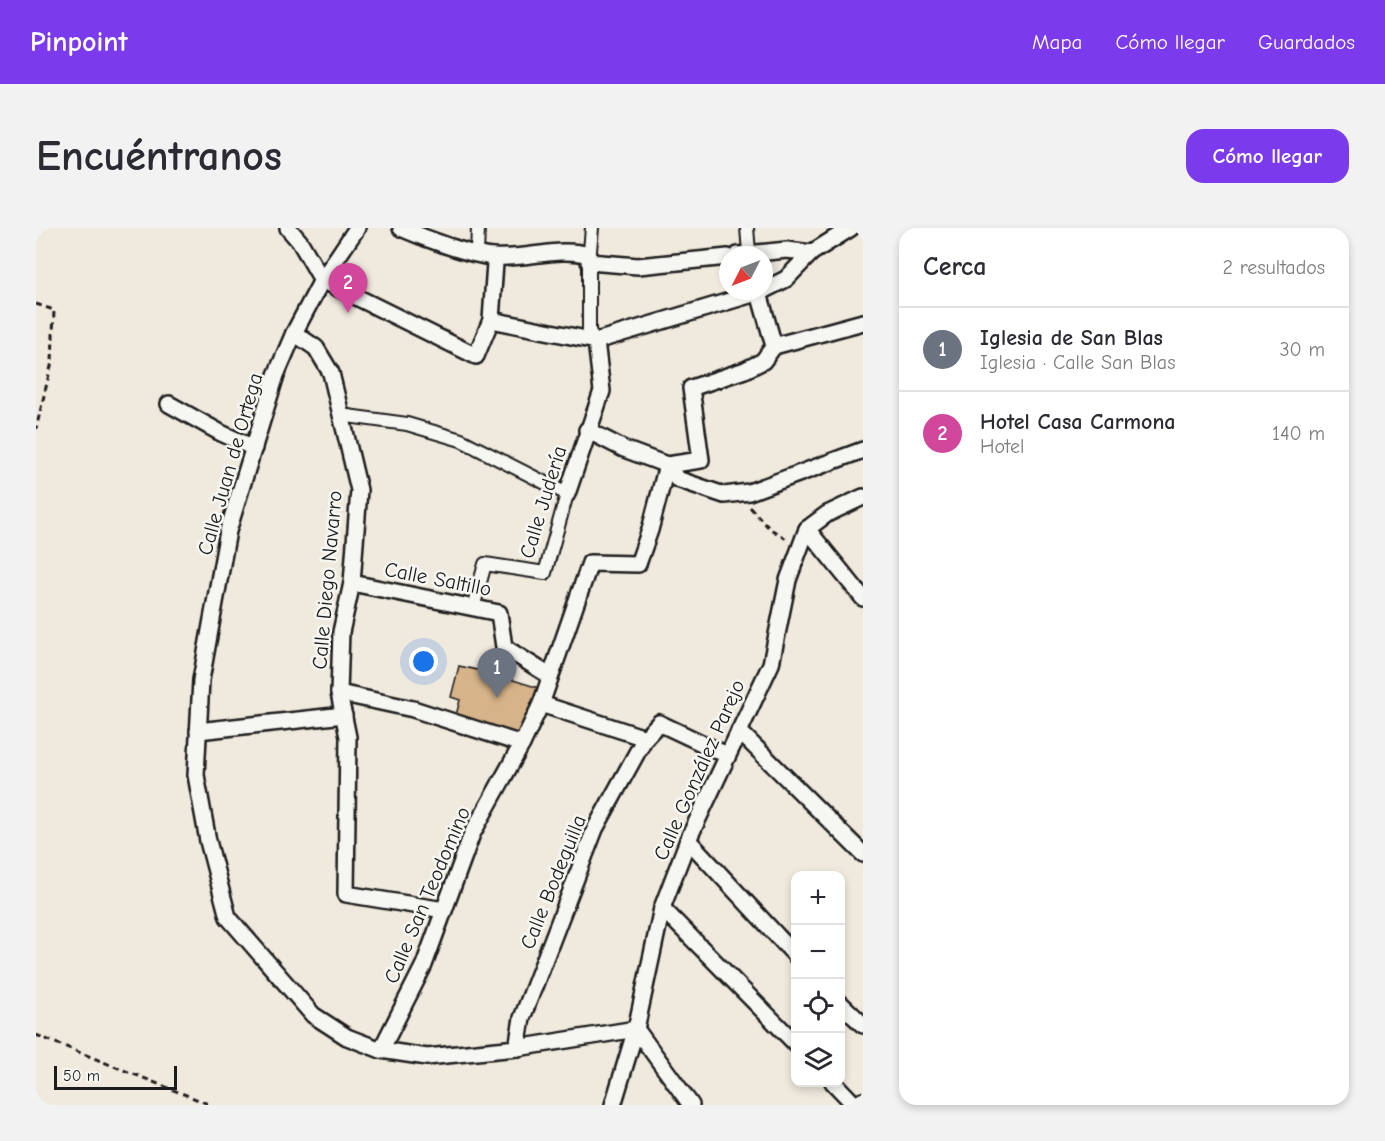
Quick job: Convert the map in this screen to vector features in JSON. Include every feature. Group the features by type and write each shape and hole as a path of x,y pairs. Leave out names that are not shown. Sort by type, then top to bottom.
{"street":[{"path":"288,228 300,242 322,280 476,356 491,321 495,263 492,257"},
{"name":"Calle Juan de Ortega","path":"357,228 322,280 294,333 276,375 228,531 201,680 196,775 208,841 228,916 313,1015 347,1037 381,1050 427,1057 517,1048 636,1029"},
{"path":"401,228 419,236 492,257 523,257 577,251 589,259 638,266 719,258"},
{"path":"477,254 478,228"},
{"path":"592,228 589,259 589,332 596,341"},
{"path":"744,246 747,228"},
{"path":"773,286 786,279 811,253 851,228"},
{"path":"773,251 787,250 811,253"},
{"path":"491,321 596,341 732,300"},
{"path":"764,300 774,346"},
{"path":"587,430 624,449 667,465 701,460 691,388 754,366 763,361 774,346 863,322"},
{"name":"Calle Diego Navarro","path":"294,333 316,348 331,373 359,490 352,583 341,632 339,693 348,737 346,894 444,910"},
{"name":"Calle Judería","path":"473,608 485,564 545,573 587,430 602,391 596,341"},
{"path":"169,404 221,433 254,448"},
{"path":"340,415 407,424 461,440 567,494"},
{"path":"667,465 677,479 724,495 749,492 863,450"},
{"path":"838,459 863,456"},
{"name":"Calle San Teodomino","path":"381,1050 424,965 472,834 522,744 541,704 590,563 638,564 650,530 667,465"},
{"path":"863,497 827,514 807,530 863,598"},
{"name":"Calle González Parejo","path":"613,1105 636,1029 662,908 688,840 771,664 789,580 807,530"},
{"name":"Calle Saltillo","path":"352,583 499,613 504,647 550,676"},
{"path":"339,693 413,709 522,744"},
{"path":"541,704 645,738 659,723 727,755"},
{"path":"198,731 344,715"},
{"path":"739,731 863,854"},
{"name":"Calle Bodeguilla","path":"517,1048 522,1018 595,829 645,738"},
{"path":"688,840 791,952"},
{"path":"662,908 791,1040"},
{"path":"845,1008 863,1025"},
{"path":"636,1029 691,1105"},
{"path":"837,1087 855,1105"}],"path":[{"path":"36,304 54,310 52,362 36,429"},
{"path":"738,493 769,528 799,547"},
{"path":"36,1035 211,1105"}],"building":[{"path":"485,661 503,665 500,676 542,689 522,739 455,719 460,700 451,697 459,666 482,671"}],"place":[{"name":"Hotel Casa Carmona","path":"348,313"},
{"name":"Iglesia de San Blas","path":"497,698"}]}
